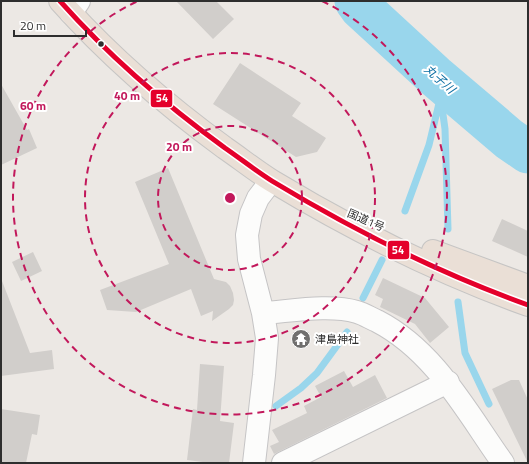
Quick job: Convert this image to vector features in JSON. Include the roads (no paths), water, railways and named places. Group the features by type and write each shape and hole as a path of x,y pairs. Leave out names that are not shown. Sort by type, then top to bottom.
{"highway":[{"name":"国道1号","path":"70,5 127,68 187,120 271,180 353,227 435,267 495,293 528,305"},
{"name":"国道1号","path":"271,180 377,224 440,254 528,286"}],"street":[{"path":"254,463 267,347 266,326 248,259 247,235 256,203 271,180"},
{"path":"263,313 334,308 358,312 388,327 419,351 448,382 503,463"},
{"path":"283,463 448,382"}],"waterway":[{"name":"丸子川","path":"356,1 361,8 435,76 509,139 528,152"},
{"path":"405,211 429,145 441,95 435,76"},
{"path":"441,100 445,129 448,229"},
{"path":"363,298 382,260"},
{"path":"458,302 465,353 489,404"},
{"path":"276,406 301,388 317,373 347,332"}],"place":[{"name":"津島神社","path":"301,339"}]}
